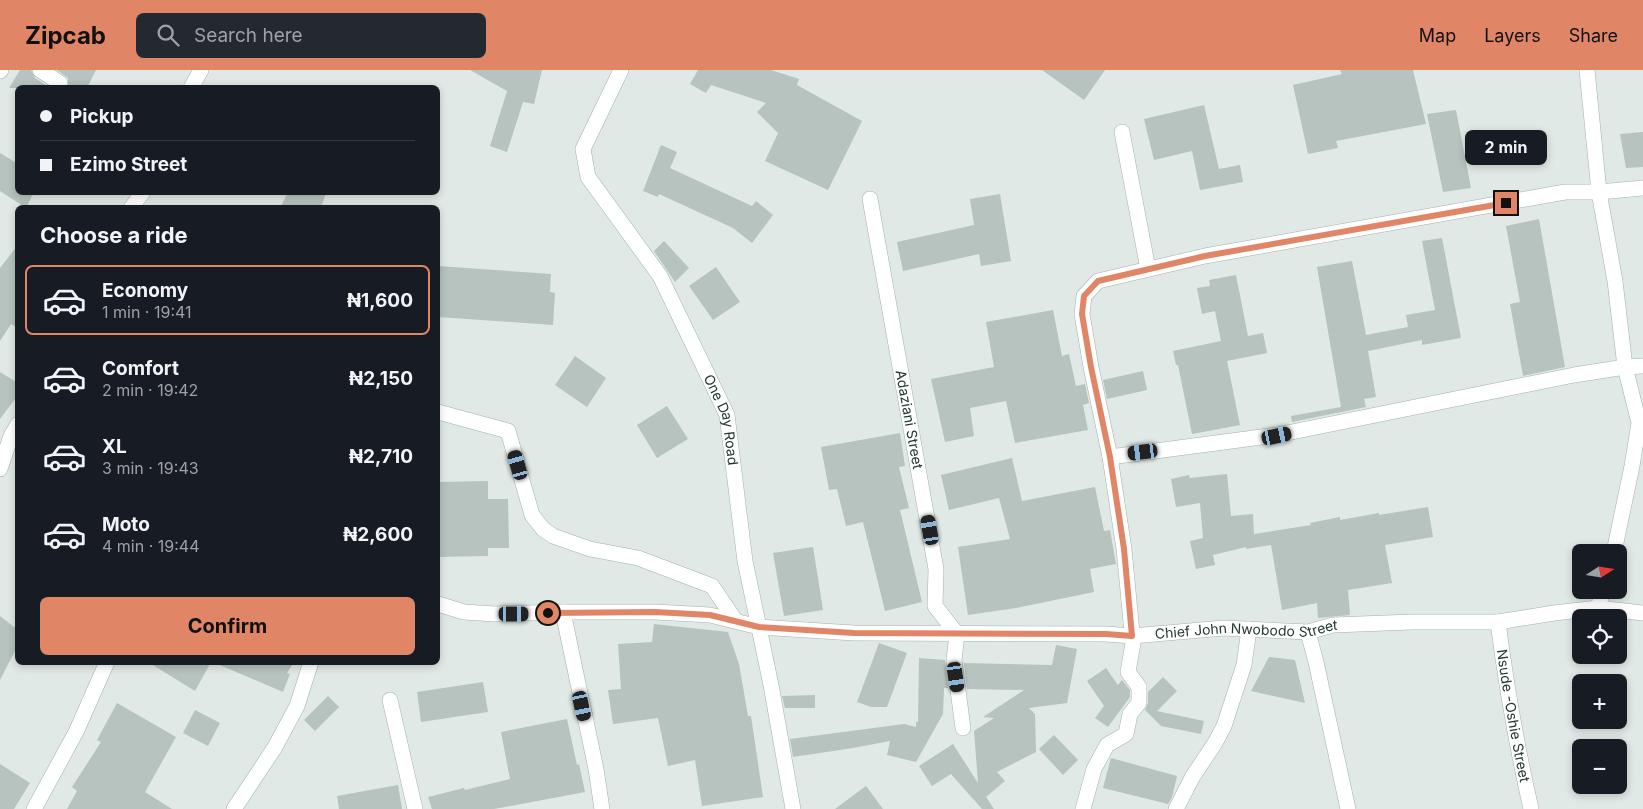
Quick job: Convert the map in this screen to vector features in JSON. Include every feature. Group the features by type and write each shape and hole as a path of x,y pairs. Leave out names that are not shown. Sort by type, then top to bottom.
{"street":[{"path":"40,70 60,83"},
{"path":"193,85 201,70"},
{"name":"One Day Road","path":"621,70 582,149 588,177 660,276 727,415 745,561 793,809"},
{"path":"1587,70 1600,192 1615,281 1625,367 1639,424 1616,544"},
{"path":"1122,132 1148,269"},
{"path":"1083,809 1094,769 1107,745 1126,734 1130,714 1139,703 1139,687 1128,672 1134,643 1124,549 1110,457 1082,314 1084,296 1098,281 1205,256 1564,192 1600,192 1643,188"},
{"name":"Adaziani Street","path":"870,199 936,569 935,606 957,634"},
{"path":"1110,457 1277,436 1565,377 1625,367 1643,366"},
{"path":"440,413 508,432 532,515 543,529 553,536 590,549 638,558 712,586 735,620"},
{"path":"0,469 15,429"},
{"path":"1598,608 1600,599"},
{"name":"Chief John Nwobodo Street","path":"440,605 464,612 495,614 562,612 710,615 759,627 854,633 1106,634 1132,636 1224,628 1308,632 1333,625 1412,622 1498,622 1554,612 1598,608 1643,613"},
{"path":"562,612 596,769 602,809"},
{"name":"Nsude -Oshie Street","path":"1498,622 1520,762 1531,809"},
{"path":"1176,809 1193,776 1224,726 1244,665 1249,629"},
{"path":"1308,632 1348,809"},
{"path":"957,634 954,660 963,728"},
{"path":"34,809 76,732 106,665"},
{"path":"234,809 275,747 305,684 310,665"},
{"path":"390,700 415,809"}],"building":[{"path":"20,70 31,70 35,78 46,85 15,85 15,88 9,88"},
{"path":"57,70 96,70 88,85 68,85 68,78"},
{"path":"470,70 542,70 534,104 523,102 507,152 490,146 507,91"},
{"path":"698,70 771,70 799,79 797,85 862,121 828,190 765,161 778,133 757,112 766,103 711,85 706,93 690,84"},
{"path":"1042,70 1105,70 1084,100"},
{"path":"1340,70 1413,70 1426,124 1336,141 1338,148 1308,154 1293,85 1342,74"},
{"path":"1204,105 1219,169 1240,165 1243,182 1200,190 1192,151 1154,160 1144,119"},
{"path":"1456,110 1471,188 1443,192 1427,114"},
{"path":"1643,132 1643,167 1626,168 1620,134"},
{"path":"661,145 677,152 670,168 752,206 756,201 773,215 752,243 733,228 659,194 658,197 643,191"},
{"path":"0,153 15,162 15,195 32,195 28,205 21,205 0,191"},
{"path":"1000,194 1011,261 981,266 979,254 903,271 897,242 974,225 970,199"},
{"path":"286,195 325,195 322,205 282,205"},
{"path":"1539,219 1565,367 1523,376 1510,304 1520,302 1506,226"},
{"path":"1442,238 1461,338 1422,345 1422,340 1368,351 1376,397 1364,399 1366,407 1292,422 1291,416 1341,407 1317,267 1352,261 1366,335 1408,327 1406,315 1435,310 1422,241"},
{"path":"664,241 689,268 675,282 654,251"},
{"path":"15,249 15,326 11,324 0,341 0,268"},
{"path":"440,266 551,274 550,292 555,293 553,325 440,317"},
{"path":"716,267 740,302 713,320 689,286"},
{"path":"1236,275 1248,336 1263,333 1267,353 1227,361 1240,425 1192,434 1178,365 1176,365 1173,351 1221,341 1215,311 1202,314 1197,288 1210,286 1209,280"},
{"path":"1053,310 1062,356 1069,354 1076,386 1085,384 1089,403 1083,405 1088,430 1015,443 1006,401 970,408 974,436 945,442 931,379 994,367 986,322"},
{"path":"575,356 606,378 587,407 555,385"},
{"path":"1143,371 1147,390 1107,399 1103,380"},
{"path":"0,372 15,381 15,399 0,419"},
{"path":"667,406 688,439 657,458 637,425"},
{"path":"900,433 905,466 899,467 909,508 900,510 922,602 885,611 863,522 846,526 837,489 829,490 821,447"},
{"path":"1012,458 1022,501 1095,487 1104,531 1110,530 1116,564 1090,569 1094,592 1016,608 968,615 958,547 1010,539 999,498 949,510 941,475"},
{"path":"1227,474 1231,516 1253,514 1254,534 1311,525 1310,523 1340,517 1340,520 1428,507 1433,537 1385,545 1392,583 1348,590 1350,615 1318,618 1317,603 1282,610 1271,545 1246,549 1246,547 1213,555 1215,565 1196,569 1190,541 1203,538 1200,503 1176,507 1171,479 1189,475 1190,478"},
{"path":"488,481 488,499 508,499 509,548 488,548 488,556 440,557 440,482"},
{"path":"813,547 823,610 784,616 773,553"},
{"path":"0,616 15,628 15,651 0,680"},
{"path":"654,624 728,632 739,664 748,716 751,716 763,797 702,806 695,760 668,766 658,718 613,724 608,690 621,689 618,644 652,642"},
{"path":"879,643 907,653 887,707 871,707 857,702"},
{"path":"1056,645 1077,649 1067,703 1029,708 1035,714 1036,752 997,772 1005,781 986,797 994,809 982,809 951,774 932,786 919,766 953,744 978,783 974,731 994,718 983,717 1024,690 967,689 964,663 1052,665"},
{"path":"1269,657 1295,660 1305,703 1251,691"},
{"path":"919,658 945,660 948,688 944,688 943,714 916,762 887,755 890,741 793,757 790,739 904,724 916,727 916,722 918,722"},
{"path":"153,665 209,665 195,691"},
{"path":"220,665 292,665 287,673 290,674 283,692"},
{"path":"1106,668 1118,685 1122,680 1130,690 1130,697 1108,727 1095,718 1104,706 1087,681"},
{"path":"1163,677 1177,691 1157,711 1204,721 1201,734 1161,726 1145,710 1148,703 1148,692"},
{"path":"483,682 488,712 421,722 417,692"},
{"path":"815,695 815,708 785,708 782,696"},
{"path":"328,696 339,707 315,731 304,720"},
{"path":"117,703 176,737 145,792 172,809 67,809 77,791 72,787 101,742 97,740"},
{"path":"195,710 220,723 208,746 183,733"},
{"path":"567,719 585,792 494,809 432,809 428,797 510,779 501,732"},
{"path":"1054,735 1078,760 1063,775 1039,749"},
{"path":"1111,758 1177,776 1172,797 1168,804 1103,788"},
{"path":"0,764 30,783 14,809 0,809"},
{"path":"398,785 402,809 339,809 337,796"},
{"path":"866,786 883,809 835,809"}],"route":[{"path":"548,613 655,612 710,615 759,627 854,633 1106,634 1132,636 1124,549 1110,457 1082,314 1084,296 1091,287 1098,281 1205,256 1506,203"}]}
